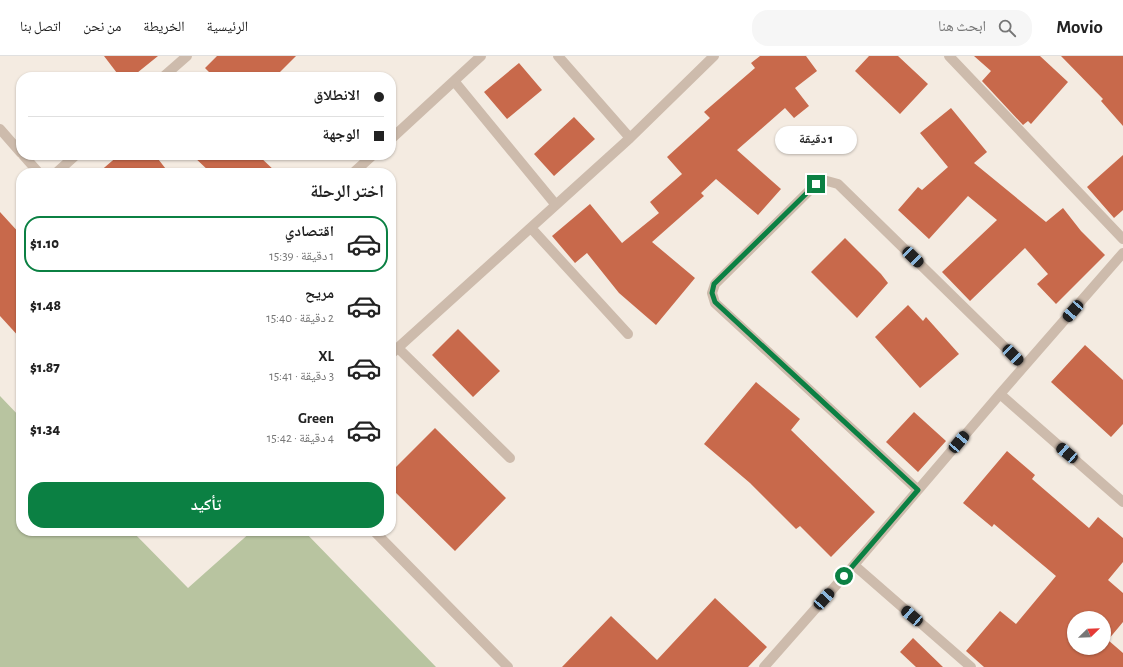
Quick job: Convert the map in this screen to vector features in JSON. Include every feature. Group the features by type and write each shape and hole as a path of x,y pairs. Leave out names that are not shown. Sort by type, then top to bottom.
{"street":[{"path":"169,72 187,56"},
{"path":"396,133 481,56"},
{"path":"558,56 630,138"},
{"path":"396,350 630,138 714,56"},
{"path":"949,56 1123,239"},
{"path":"454,81 556,205"},
{"path":"0,129 16,147"},
{"path":"27,160 35,168"},
{"path":"62,168 70,160"},
{"path":"359,168 367,160"},
{"path":"918,490 715,302 712,293 714,284 816,184 827,181 838,184 1024,366"},
{"path":"531,228 628,334"},
{"path":"764,667 1122,255"},
{"path":"396,352 510,458"},
{"path":"1000,394 1123,502"},
{"path":"379,536 508,667"},
{"path":"854,565 971,667"}],"green space":[{"path":"0,396 16,413 16,536 137,536 188,588 246,536 309,536 436,667 0,667"}],"building":[{"path":"104,56 158,56 138,72 116,72"},
{"path":"217,56 296,56 280,72 209,72 205,68"},
{"path":"760,56 806,56 817,71 795,88 809,106 794,118 785,108 737,150 781,189 758,215 716,179 701,193 704,196 652,242 695,278 656,325 619,293 587,253 575,263 552,236 590,204 622,243 659,213 650,202 682,174 667,157 710,118 704,112 755,68 751,63"},
{"path":"869,56 898,56 928,84 900,114 855,71"},
{"path":"974,56 1040,56 1068,82 1031,124 1028,121 1023,125 982,81 991,71"},
{"path":"1061,56 1123,56 1123,126 1101,101 1103,99"},
{"path":"519,63 542,90 507,119 484,92"},
{"path":"951,108 987,152 974,163 1046,222 1063,208 1081,231 1105,255 1056,304 1037,284 1048,274 1025,248 970,301 942,272 997,220 968,196 929,239 898,210 918,187 922,190 948,167 920,133"},
{"path":"574,117 595,139 554,176 534,154"},
{"path":"1123,155 1123,210 1114,218 1087,187"},
{"path":"113,160 159,160 165,168 104,168"},
{"path":"197,160 263,160 272,168 206,168"},
{"path":"0,212 16,230 16,334 0,316"},
{"path":"845,238 888,283 857,318 811,272"},
{"path":"908,305 923,321 926,317 959,354 920,388 875,337"},
{"path":"458,329 500,371 473,397 432,355"},
{"path":"1085,345 1123,380 1123,424 1111,437 1051,382"},
{"path":"756,382 800,419 791,430 875,512 831,557 800,526 796,529 750,483 704,444"},
{"path":"914,412 946,441 918,472 886,442"},
{"path":"435,428 506,498 455,551 396,493 396,467"},
{"path":"1007,451 1035,475 1032,479 1089,528 1098,517 1123,538 1123,562 1108,580 1123,593 1123,622 1111,636 1111,611 1067,611 1067,655 1111,655 1111,643 1123,653 1123,667 984,667 966,651 1000,611 1016,624 1056,576 994,524 992,527 963,503"},
{"path":"715,598 767,647 748,667 562,667 611,616 657,660"},
{"path":"913,638 943,667 916,667 900,652"}],"route":[{"path":"816,184 714,284 712,293 715,302 918,490 844,576"}]}
